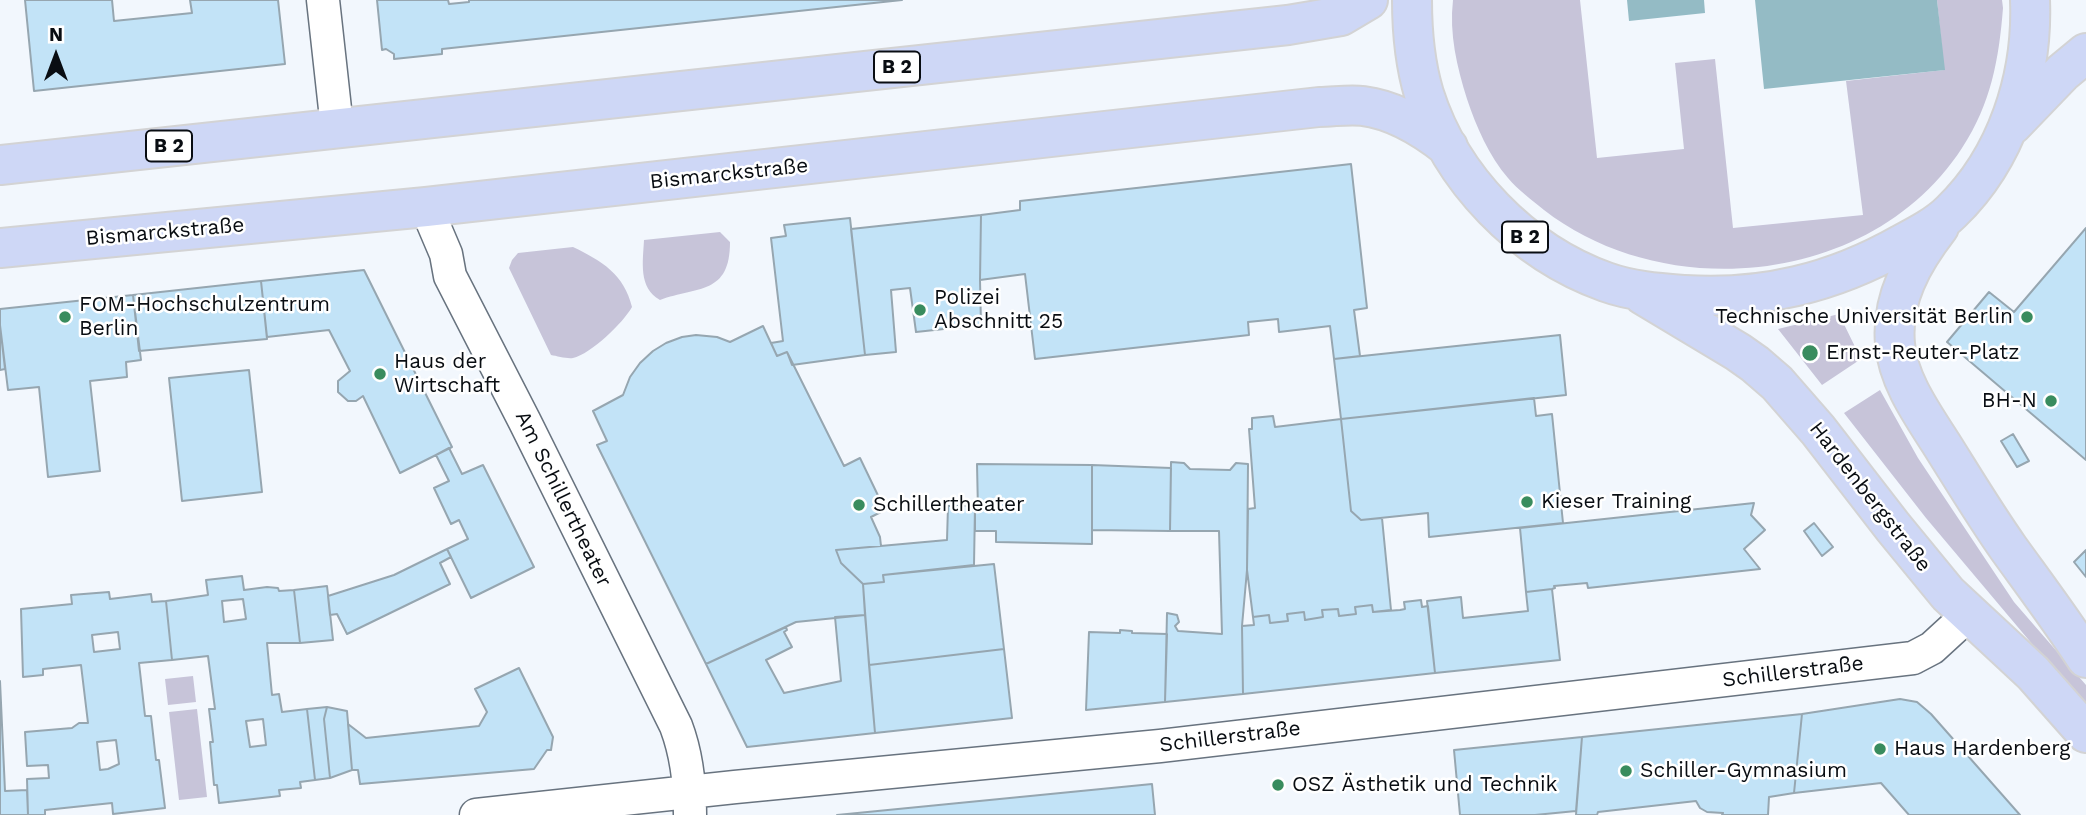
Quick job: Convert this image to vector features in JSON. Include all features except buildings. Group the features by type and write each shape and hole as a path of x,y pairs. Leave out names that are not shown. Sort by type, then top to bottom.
{"main road":[{"name":"B 2","path":"0,164 1288,25 1342,16 1368,0"},
{"path":"1412,0 1414,43 1424,93 1433,119 1448,147"},
{"path":"2008,129 2019,96 2026,61 2030,0"},
{"name":"B 2","path":"1448,147 1483,197 1503,219 1551,255 1583,272 1632,289 1664,294 1727,296 1765,293 1829,278 1878,258 1949,214 1976,183 2008,129 2063,72 2086,53"},
{"name":"Bismarckstraße","path":"0,248 426,207 1341,106 1364,106 1394,114 1413,123 1448,147"},
{"path":"1949,214 1921,251 1907,275 1899,298 1895,320 1898,363 1905,382 1964,481 2086,658"},
{"name":"Hardenbergstraße","path":"1632,289 1738,352 1772,378 1818,430 1930,573 1968,615 2033,673 2086,733"}],"street":[{"path":"323,0 337,127"},
{"name":"Am Schillertheater","path":"426,207 446,254 450,276 676,726 684,746 690,804"},
{"name":"Schillerstraße","path":"476,815 690,804 1913,658 1932,648 1968,615"}],"shaded area":[{"path":"1453,0 1580,0 1597,158 1684,149 1675,63 1715,59 1733,228 1863,215 1846,81 1944,70 1937,0 2002,0 2003,8 1996,63 1980,115 1962,148 1924,194 1877,229 1824,253 1766,266 1708,268 1649,260 1594,240 1544,210 1512,182 1489,150 1467,99 1455,50"},
{"path":"720,232 730,242 729,259 718,280 709,286 660,300 653,295 643,273 644,240"},
{"path":"573,247 593,258 617,277 632,307 614,329 589,351 571,358 551,355 509,268 518,253"},
{"path":"1839,314 1861,359 1822,385 1778,329"},
{"path":"1880,390 1918,458 2014,602 2086,685 2086,708 1926,518 1844,413"},
{"path":"193,676 196,702 168,705 165,679"},
{"path":"197,709 207,797 179,800 169,712"}],"water":[{"path":"1627,0 1704,0 1705,13 1629,21"},
{"path":"1755,0 1937,0 1945,70 1764,89"}],"place":[{"name":"Polizei Abschnitt 25","path":"920,310"},
{"name":"FOM-Hochschulzentrum Berlin","path":"65,317"},
{"name":"Technische Universität Berlin","path":"2027,317"},
{"name":"Ernst-Reuter-Platz","path":"1810,353"},
{"name":"Haus der Wirtschaft","path":"380,374"},
{"name":"BH-N","path":"2051,401"},
{"name":"Kieser Training","path":"1527,502"},
{"name":"Schillertheater","path":"859,505"},
{"name":"Haus Hardenberg","path":"1880,749"},
{"name":"Schiller-Gymnasium","path":"1626,771"},
{"name":"OSZ Ästhetik und Technik","path":"1278,785"}]}
